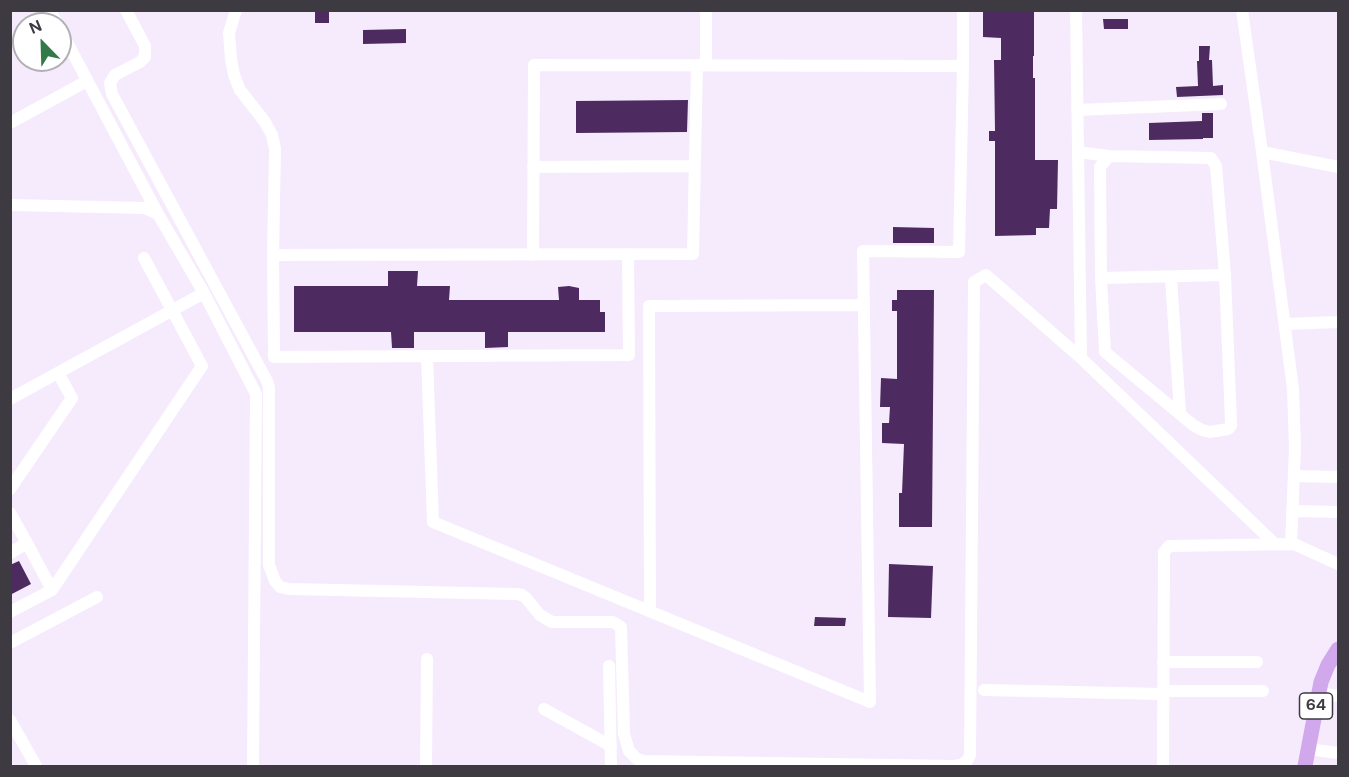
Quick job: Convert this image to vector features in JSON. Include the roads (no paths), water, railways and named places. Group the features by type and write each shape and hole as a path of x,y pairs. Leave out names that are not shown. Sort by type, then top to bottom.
{"main road":[{"name":"64","path":"1305,766 1321,682 1333,666 1338,649"}],"street":[{"path":"126,10 145,46 145,57 115,75 110,82 112,94 269,388 269,565 275,581 280,587 289,590 517,594 526,598 540,615 552,622 614,622 621,627 624,734 629,751 643,761 954,766 967,762 970,755 974,282 986,275 1081,358 1275,544"},
{"path":"236,10 229,33 234,75 240,90 265,122 272,135 275,149 274,357 628,355 628,255"},
{"path":"273,255 693,255 695,166 706,10"},
{"path":"427,356 433,522 870,702 863,251 958,252 963,10"},
{"path":"1076,10 1081,358"},
{"path":"1242,10 1293,389 1295,448 1291,544"},
{"path":"72,52 158,214 204,293 256,394 253,766 258,766"},
{"path":"533,255 534,65 963,66"},
{"path":"10,123 87,81"},
{"path":"1077,110 1221,104"},
{"path":"1078,152 1109,156 1212,158 1216,166 1225,275 1231,426 1228,429 1210,432 1193,425 1105,352 1101,278 1100,167 1109,156"},
{"path":"1262,152 1338,167"},
{"path":"533,167 695,166"},
{"path":"10,205 145,208 158,214"},
{"path":"10,612 52,590 202,366 144,258"},
{"path":"1101,278 1225,275"},
{"path":"1171,278 1180,413"},
{"path":"10,399 204,293"},
{"path":"650,611 649,306 864,305"},
{"path":"1285,324 1338,322"},
{"path":"10,489 72,399 58,373"},
{"path":"1294,476 1338,477"},
{"path":"1292,511 1338,512"},
{"path":"10,513 52,590"},
{"path":"10,549 12,552 27,543"},
{"path":"1163,766 1164,552 1169,546 1294,544 1338,564"},
{"path":"10,643 97,597"},
{"path":"426,766 427,659"},
{"path":"1163,662 1257,662"},
{"path":"609,666 611,766"},
{"path":"984,690 1263,692"},
{"path":"1318,693 1338,696"},
{"path":"544,709 611,746"},
{"path":"10,720 36,766"},
{"path":"1308,750 1338,753"}]}
